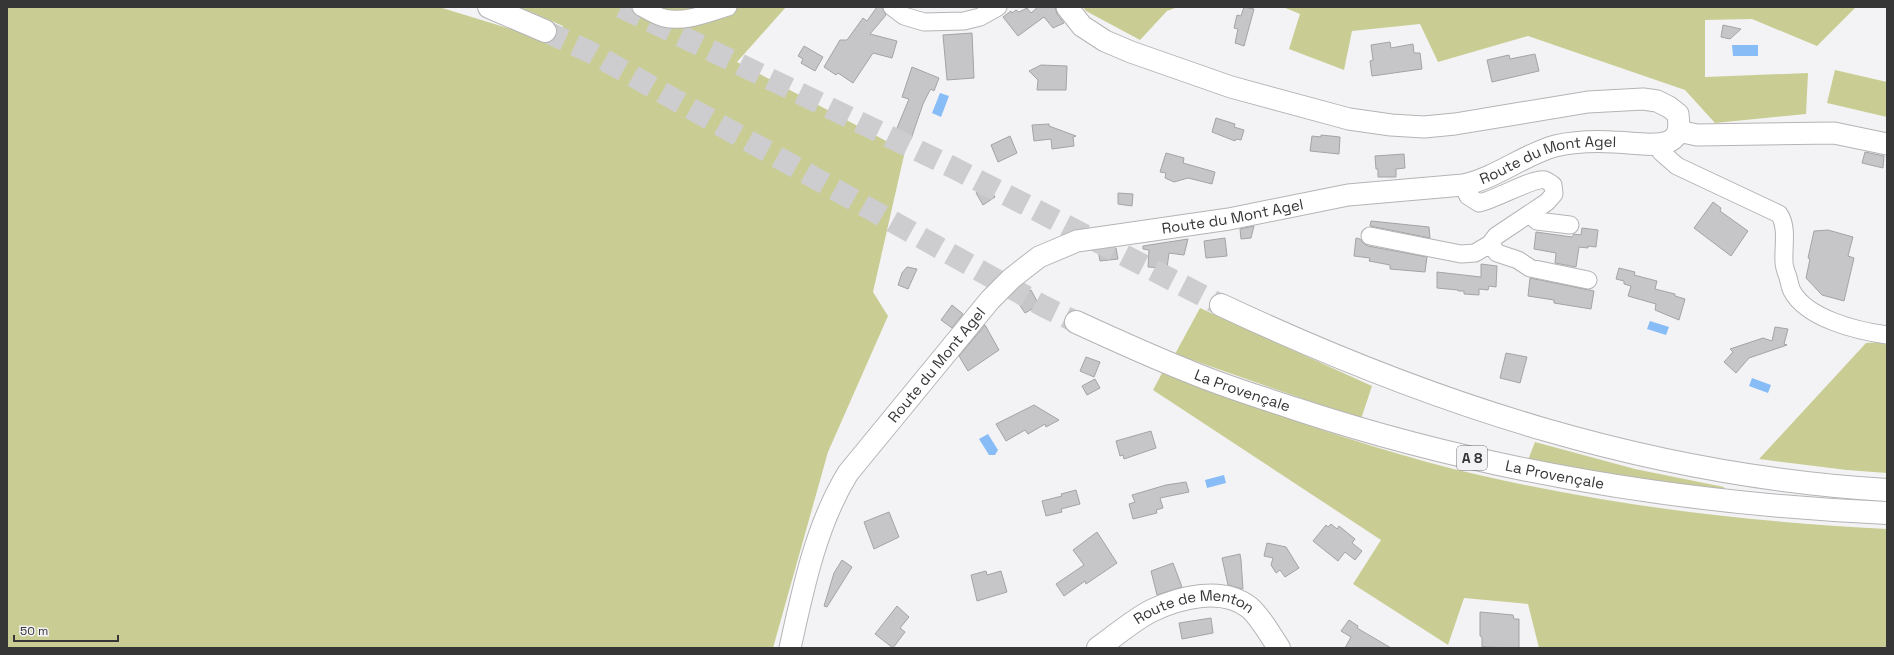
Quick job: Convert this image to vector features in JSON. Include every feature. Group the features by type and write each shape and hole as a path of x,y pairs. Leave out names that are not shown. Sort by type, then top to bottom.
{"main road":[{"path":"489,7 546,31"},
{"path":"1221,305 1348,362 1429,393 1551,433 1620,451 1693,467 1779,481 1887,490"},
{"name":"La Provençale","path":"1076,322 1189,372 1258,396 1343,424 1494,463 1576,480 1657,493 1762,505 1887,513"},
{"name":"Route de Menton","path":"1098,648 1151,612 1173,602 1202,596 1220,596 1235,599 1250,608 1259,618 1278,648"}],"street":[{"path":"641,7 662,17 674,20 696,17 728,7"},
{"path":"892,7 904,16 924,22 964,21 978,12 998,7"},
{"path":"1067,7 1082,26 1105,41 1131,52 1231,87 1349,119 1391,125 1424,127 1455,124 1588,102 1643,99 1657,101 1669,107 1678,114 1678,131 1697,135 1834,133 1887,144"},
{"name":"Route du Mont Agel","path":"790,648 809,568 837,490 848,473 990,300 1012,278 1039,257 1077,241 1229,219 1348,195 1464,185 1480,182 1530,156 1555,146 1612,142 1669,142 1676,137 1678,131"},
{"path":"1660,143 1661,152 1677,166 1778,214 1783,219 1784,264 1792,292 1808,309 1839,324 1868,332 1887,335"},
{"path":"1370,236 1461,254 1475,253 1490,244 1496,236 1547,202 1554,194 1553,185 1546,180 1537,180 1490,201 1479,203 1468,196 1464,185"},
{"path":"1530,214 1537,220 1570,225"},
{"path":"1490,244 1498,253 1518,260 1530,268 1588,280"}],"green space":[{"path":"7,7 439,7 521,32 554,44 563,26 519,7 786,7 737,62 905,151 873,292 888,316 828,452 773,648 7,648"},
{"path":"1083,7 1178,7 1167,11 1140,40 1086,11"},
{"path":"1283,7 1856,7 1817,46 1752,19 1705,20 1705,77 1808,73 1806,114 1715,123 1685,90 1528,36 1438,62 1420,24 1352,31 1344,70 1289,49 1300,14"},
{"path":"1835,70 1887,82 1887,117 1827,103"},
{"path":"1200,308 1372,386 1361,419 1175,354"},
{"path":"1887,342 1887,473 1847,470 1759,459 1866,343"},
{"path":"1162,373 1359,442 1439,465 1529,486 1580,496 1682,511 1784,522 1887,529 1887,648 1539,648 1528,604 1464,598 1448,645 1353,584 1381,540 1153,390"},
{"path":"1535,442 1635,469 1724,487 1723,492 1685,487 1528,460"}],"water":[{"path":"1732,45 1758,45 1758,56 1733,56"},
{"path":"940,93 949,96 941,117 932,113"},
{"path":"1650,321 1669,327 1666,335 1647,329"},
{"path":"1752,378 1771,385 1768,393 1749,386"},
{"path":"988,434 998,450 995,455 989,455 979,439"},
{"path":"1224,475 1226,483 1207,488 1205,480"}],"building":[{"path":"877,7 882,7 886,15 870,34 897,41 892,58 873,53 853,83 838,73 836,75 824,67 840,40 847,40 863,18 867,21"},
{"path":"1038,7 1055,7 1057,14 1064,23 1053,28 1044,17 1018,36 1003,17 1011,11 1012,13 1016,10 1019,12 1027,8 1031,13"},
{"path":"1244,7 1254,9 1244,46 1235,43 1238,29 1234,28 1237,15 1241,16"},
{"path":"1723,25 1741,29 1730,39 1721,37"},
{"path":"972,33 974,78 947,80 943,35"},
{"path":"1390,42 1391,48 1413,44 1414,53 1420,53 1422,69 1372,76 1370,61 1373,60 1371,45"},
{"path":"804,46 823,57 815,71 801,63 803,59 798,56"},
{"path":"1535,54 1539,71 1492,82 1487,60 1509,55 1510,59"},
{"path":"1041,65 1067,66 1066,90 1037,90 1038,80 1029,71"},
{"path":"912,67 939,78 934,91 931,89 923,104 911,139 895,133 909,99 902,97"},
{"path":"1216,118 1235,124 1234,127 1244,130 1241,140 1236,139 1235,141 1212,132"},
{"path":"1049,124 1049,126 1076,136 1073,137 1074,146 1052,149 1051,139 1034,141 1032,125"},
{"path":"1321,135 1340,137 1339,154 1310,151 1312,136 1321,137"},
{"path":"1010,136 1017,153 998,162 991,145"},
{"path":"1865,152 1884,156 1883,168 1862,163"},
{"path":"1166,153 1184,158 1183,163 1215,172 1212,184 1188,178 1174,182 1165,178 1166,173 1160,172"},
{"path":"1404,154 1405,168 1396,169 1396,177 1378,177 1375,156"},
{"path":"988,185 995,197 983,205 976,193"},
{"path":"1118,193 1133,194 1132,206 1118,204"},
{"path":"1713,202 1721,208 1720,211 1748,231 1731,256 1694,228"},
{"path":"1371,221 1429,227 1430,238 1370,226"},
{"path":"1254,226 1251,238 1241,239 1240,229"},
{"path":"1582,228 1598,230 1596,247 1579,247 1576,267 1555,263 1556,253 1534,249 1536,232 1572,237 1574,234 1581,235"},
{"path":"1828,230 1853,237 1848,256 1854,258 1844,301 1822,295 1806,278 1810,259 1808,258 1814,231"},
{"path":"1225,238 1227,256 1206,258 1204,241"},
{"path":"1356,238 1360,239 1368,246 1427,257 1425,272 1390,269 1390,265 1369,261 1370,258 1354,256"},
{"path":"1188,239 1184,255 1169,253 1167,268 1148,267 1149,250 1143,249 1143,246"},
{"path":"1116,248 1118,259 1100,261 1098,250"},
{"path":"1481,264 1497,266 1496,287 1489,286 1488,290 1479,289 1479,295 1464,294 1464,291 1458,290 1437,288 1437,272 1481,277"},
{"path":"907,267 917,269 908,289 898,285 902,273"},
{"path":"1619,268 1635,272 1634,275 1657,281 1655,289 1675,294 1675,296 1685,299 1679,320 1655,310 1656,304 1628,296 1631,286 1624,284 1624,281 1616,279"},
{"path":"1530,278 1594,291 1591,309 1554,303 1554,300 1528,296"},
{"path":"1031,290 1039,305 1025,313 1015,298"},
{"path":"952,305 963,314 952,328 941,320"},
{"path":"985,325 999,350 968,371 959,356"},
{"path":"1775,327 1788,329 1784,344 1787,345 1749,358 1736,373 1724,362 1733,352 1730,349 1763,338 1772,341"},
{"path":"1506,353 1527,357 1520,383 1500,378"},
{"path":"1086,357 1100,362 1094,377 1080,371"},
{"path":"1095,379 1100,388 1087,395 1082,386"},
{"path":"1034,405 1059,420 1046,427 1045,424 1028,434 1025,430 1006,441 996,424"},
{"path":"1151,431 1156,448 1124,459 1123,455 1120,456 1116,441"},
{"path":"1186,482 1189,492 1160,498 1163,508 1156,510 1157,513 1133,519 1129,504 1135,502 1132,495 1166,485"},
{"path":"1076,490 1080,504 1061,509 1062,512 1046,516 1042,501 1062,496 1061,494"},
{"path":"889,512 899,537 874,549 864,522"},
{"path":"1331,524 1337,529 1339,526 1355,539 1352,543 1362,551 1355,560 1345,552 1338,561 1313,541 1326,525 1328,527"},
{"path":"1097,532 1117,563 1086,584 1085,581 1064,596 1056,584 1084,565 1073,550"},
{"path":"1267,543 1286,547 1299,568 1285,577 1280,570 1276,573 1271,565 1273,558 1264,556"},
{"path":"1240,554 1243,589 1228,585 1222,558"},
{"path":"842,560 852,567 827,607 824,606 834,573"},
{"path":"1173,563 1182,587 1157,595 1151,571"},
{"path":"986,571 987,575 1001,571 1007,592 977,601 971,575"},
{"path":"897,606 909,617 900,628 905,632 893,648 875,634"},
{"path":"1480,612 1513,615 1514,619 1519,619 1519,648 1482,647 1482,637 1480,636"},
{"path":"1211,618 1213,633 1182,639 1179,623"},
{"path":"1349,620 1358,626 1357,628 1391,648 1345,648 1351,637 1341,631"}],"tunnel":[{"path":"621,7 952,167 1221,305"},
{"path":"545,31 590,52 1043,306 1076,322"}]}
